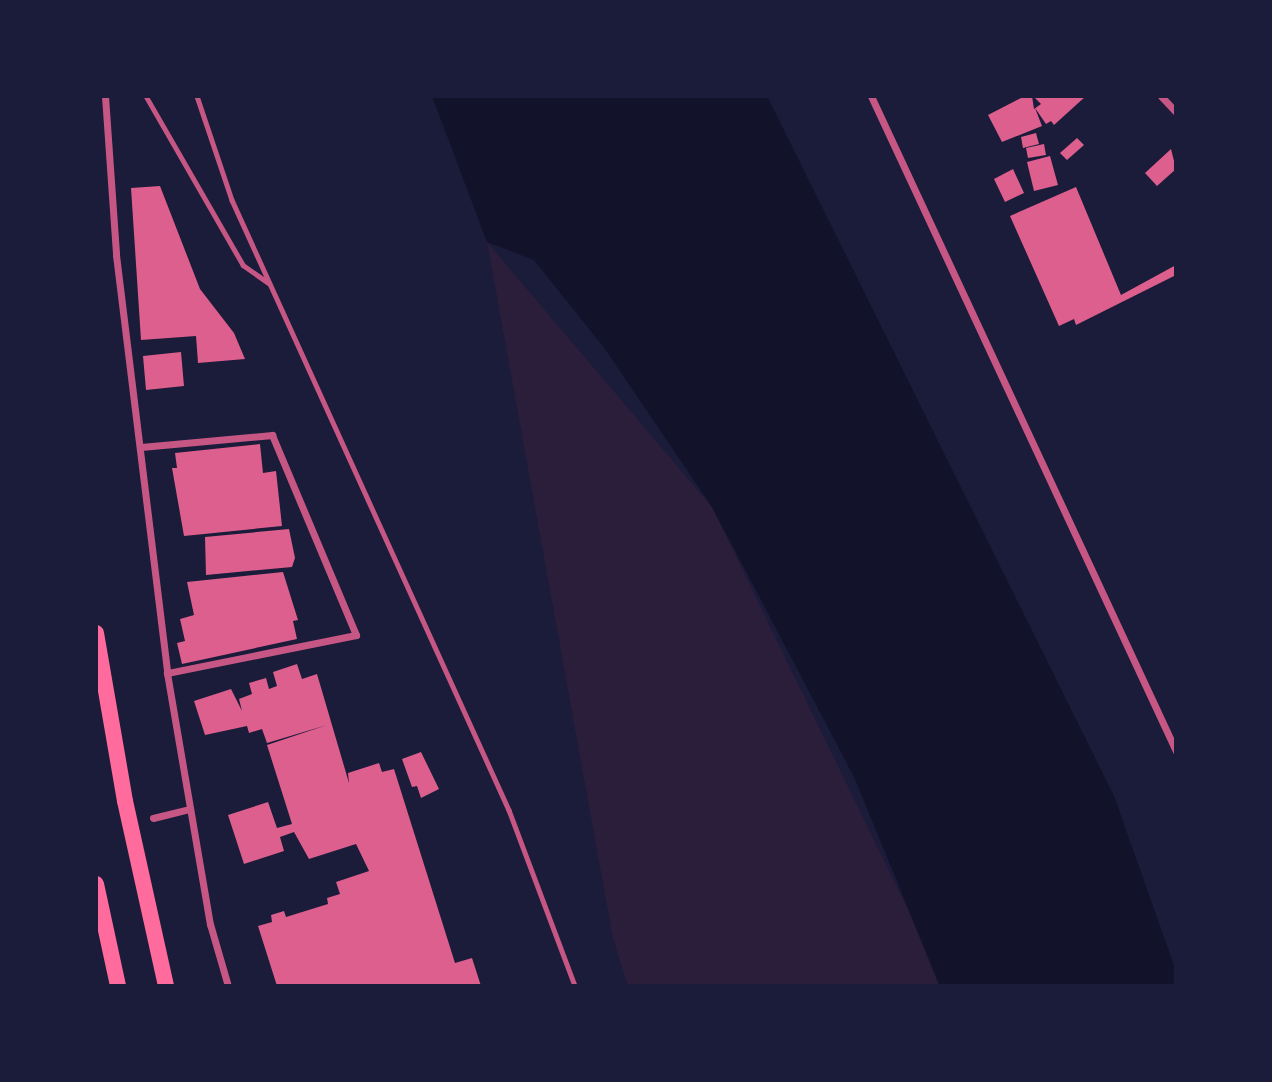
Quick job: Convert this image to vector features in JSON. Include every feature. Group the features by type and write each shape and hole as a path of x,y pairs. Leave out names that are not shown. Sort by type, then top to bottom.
{"highway":[{"path":"96,633 125,801 166,986"},
{"path":"96,884 118,986"}],"street":[{"path":"105,96 116,255 167,673 188,809 210,924 228,986"},
{"path":"871,96 1176,751"},
{"path":"1161,96 1176,112"},
{"path":"141,447 272,435 356,635 167,673"},
{"path":"153,818 188,809"}],"lane":[{"path":"146,96 243,265 271,285"},
{"path":"197,96 232,201 509,810 575,986"}],"shaded area":[{"path":"432,96 767,96 1114,796 1176,971 1176,986 940,986 854,777 712,507 605,349 534,260 487,242"},
{"path":"487,242 712,507 910,914 939,986 628,986 613,939"}],"building":[{"path":"1025,96 1032,96 1034,109 1042,126 1002,142 988,115"},
{"path":"1033,96 1086,96 1054,125 1051,121 1046,124 1035,108 1041,104"},
{"path":"1036,133 1039,144 1023,148 1021,137"},
{"path":"1077,138 1084,145 1067,160 1060,153"},
{"path":"1044,144 1046,155 1028,158 1026,148"},
{"path":"1171,149 1176,169 1157,186 1145,173"},
{"path":"1050,156 1058,185 1034,191 1027,162"},
{"path":"1013,169 1024,193 1005,202 994,179"},
{"path":"160,186 200,289 234,333 245,359 198,363 196,336 141,340 131,188"},
{"path":"1076,187 1121,295 1176,265 1176,275 1076,325 1074,319 1059,326 1010,216"},
{"path":"181,352 184,386 146,390 143,356"},
{"path":"260,444 263,473 276,471 282,526 184,536 172,468 177,468 175,453"},
{"path":"289,529 295,558 292,567 206,575 205,537"},
{"path":"283,572 298,620 293,621 297,639 182,664 177,643 185,641 180,619 194,615 187,582"},
{"path":"297,664 302,679 317,674 349,783 348,773 379,763 382,772 394,769 455,963 472,958 481,986 277,986 258,926 272,922 271,915 284,911 286,917 328,904 327,898 340,894 336,882 369,871 356,844 309,859 294,832 280,837 284,851 244,864 228,815 268,802 277,828 292,824 267,745 327,725 267,743 262,729 249,733 247,726 205,735 194,701 231,689 242,711 239,699 252,694 249,683 266,678 269,689 277,686 273,672"},
{"path":"421,752 439,789 421,798 417,786 412,787 402,759"}]}
